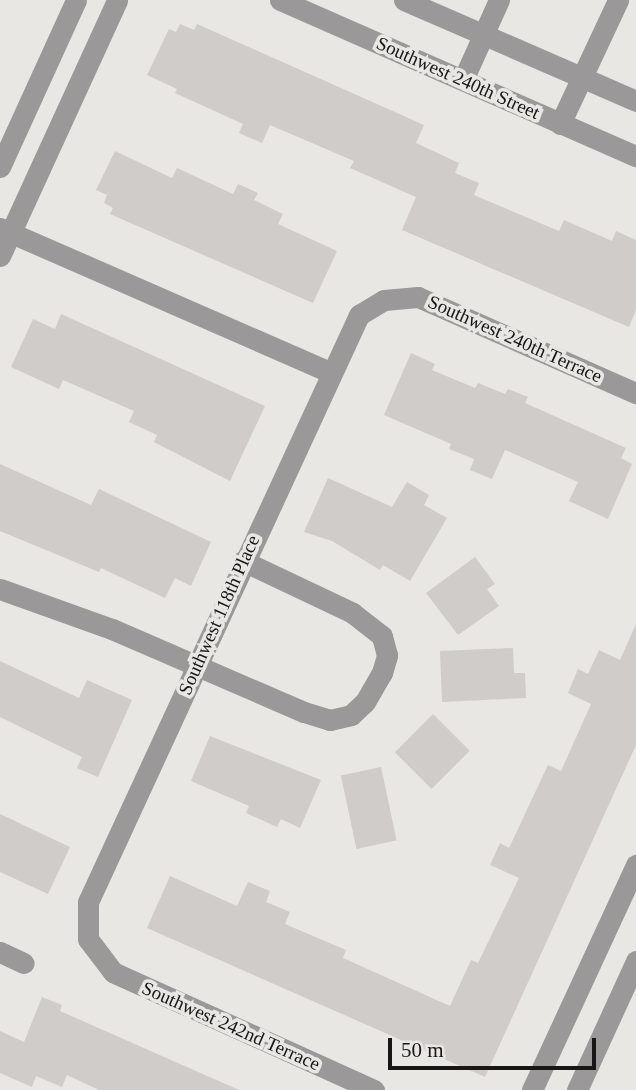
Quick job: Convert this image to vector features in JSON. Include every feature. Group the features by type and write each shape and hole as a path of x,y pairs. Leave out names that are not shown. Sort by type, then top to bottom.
{"street":[{"path":"0,167 76,0"},
{"path":"0,256 5,230 117,0"},
{"name":"Southwest 240th Street","path":"280,0 636,156"},
{"path":"404,0 636,101"},
{"path":"463,80 499,0"},
{"path":"560,124 618,0"},
{"path":"5,230 330,372"},
{"name":"Southwest 240th Terrace","path":"392,298 418,297 438,304 636,393"},
{"name":"Southwest 118th Place","path":"94,952 85,920 88,902 243,561 354,322 367,309 392,298"},
{"path":"0,589 112,629 330,720 358,709 382,673 387,655 378,630 352,613 243,561"},
{"path":"532,1090 636,865"},
{"path":"0,952 24,963"},
{"name":"Southwest 242nd Terrace","path":"94,952 108,969 133,982 374,1090"},
{"path":"577,1090 636,961"}],"building":[{"path":"180,24 194,30 197,24 424,125 416,143 459,163 455,173 479,183 474,195 559,231 564,220 612,241 616,231 636,240 636,310 629,327 402,230 416,197 350,168 354,161 270,125 262,143 239,133 243,124 175,93 177,89 147,75 169,29 176,32"},
{"path":"115,151 172,178 177,168 233,194 238,184 258,193 254,200 283,214 278,224 337,251 313,303 110,214 113,208 104,203 107,195 96,190"},
{"path":"61,314 265,406 230,481 154,442 157,435 129,422 134,411 63,380 59,389 11,367 33,319 55,329"},
{"path":"411,353 435,364 432,370 475,388 478,383 505,394 508,389 528,397 525,403 626,448 621,458 632,464 608,519 569,501 578,482 505,450 492,479 470,470 474,459 449,449 451,444 384,415"},
{"path":"0,464 91,505 99,489 211,542 191,586 175,578 165,598 101,568 99,572 0,531"},
{"path":"328,478 392,507 407,482 429,495 424,505 447,518 410,581 383,565 380,570 332,541 304,532"},
{"path":"475,557 495,584 487,589 499,606 458,635 426,593"},
{"path":"636,624 636,745 485,1077 147,928 170,876 237,906 248,882 270,891 266,902 290,912 285,924 346,950 343,958 450,1006 471,960 478,963 519,878 490,865 500,843 509,848 548,765 561,771 591,704 568,693 578,669 588,674 599,650 620,660"},
{"path":"513,648 514,673 525,673 526,698 442,702 440,651"},
{"path":"0,661 79,698 87,680 132,700 98,777 77,768 82,757 0,717"},
{"path":"433,714 470,751 432,789 395,752"},
{"path":"210,736 321,780 300,828 281,819 277,827 246,813 249,806 191,781"},
{"path":"381,767 397,840 356,849 341,776"},
{"path":"0,814 70,847 48,894 0,872"},
{"path":"42,997 62,1005 60,1011 239,1090 99,1090 67,1075 62,1087 36,1076 32,1087 0,1073 0,1031 24,1042"}]}
